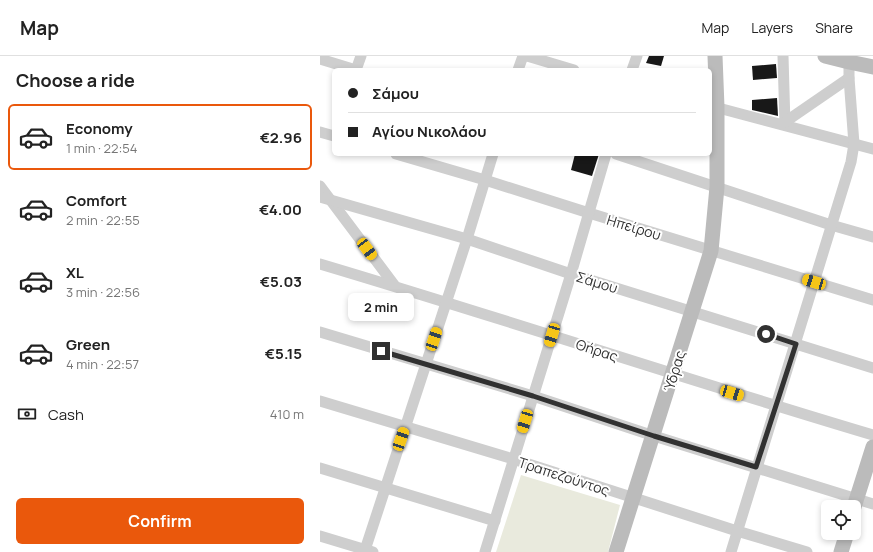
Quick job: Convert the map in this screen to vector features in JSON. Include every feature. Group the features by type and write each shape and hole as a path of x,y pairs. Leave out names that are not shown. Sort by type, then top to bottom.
{"street":[{"path":"357,68 361,56"},
{"path":"519,68 522,56"},
{"path":"527,56 567,68"},
{"path":"633,68 637,56"},
{"name":"Ύδρας","path":"616,552 712,251 717,187 714,106 716,56"},
{"path":"783,56 785,123"},
{"path":"825,56 850,58 873,67"},
{"path":"731,552 851,162 854,144 849,78 850,58"},
{"path":"320,59 349,68"},
{"path":"785,123 849,78"},
{"path":"714,106 785,123 873,149"},
{"path":"320,132 332,135"},
{"name":"Ηπείρου","path":"403,156 873,300"},
{"path":"320,536 369,551 385,487 492,156"},
{"path":"485,552 571,274 605,156"},
{"path":"622,156 831,225 873,237"},
{"path":"320,186 325,198 395,286"},
{"name":"Σάμου","path":"325,198 467,238 571,274 873,368"},
{"name":"Θήρας","path":"320,264 873,435"},
{"path":"320,332 533,396 654,436 756,467 847,500"},
{"name":"Τραπεζούντος","path":"320,401 513,459 807,552"},
{"path":"856,500 873,447"},
{"path":"320,468 495,521"},
{"path":"861,503 873,504"},
{"path":"841,552 845,540"}],"shaded area":[{"path":"521,475 620,505 608,552 496,552"}],"building":[{"path":"649,56 664,56 661,66 646,63"},
{"path":"776,64 777,78 753,80 752,66"},
{"path":"777,98 778,116 752,110 752,100"},
{"path":"574,156 598,156 592,176 571,170"}],"route":[{"path":"381,351 533,396 654,436 756,467 796,344 766,334"}]}
